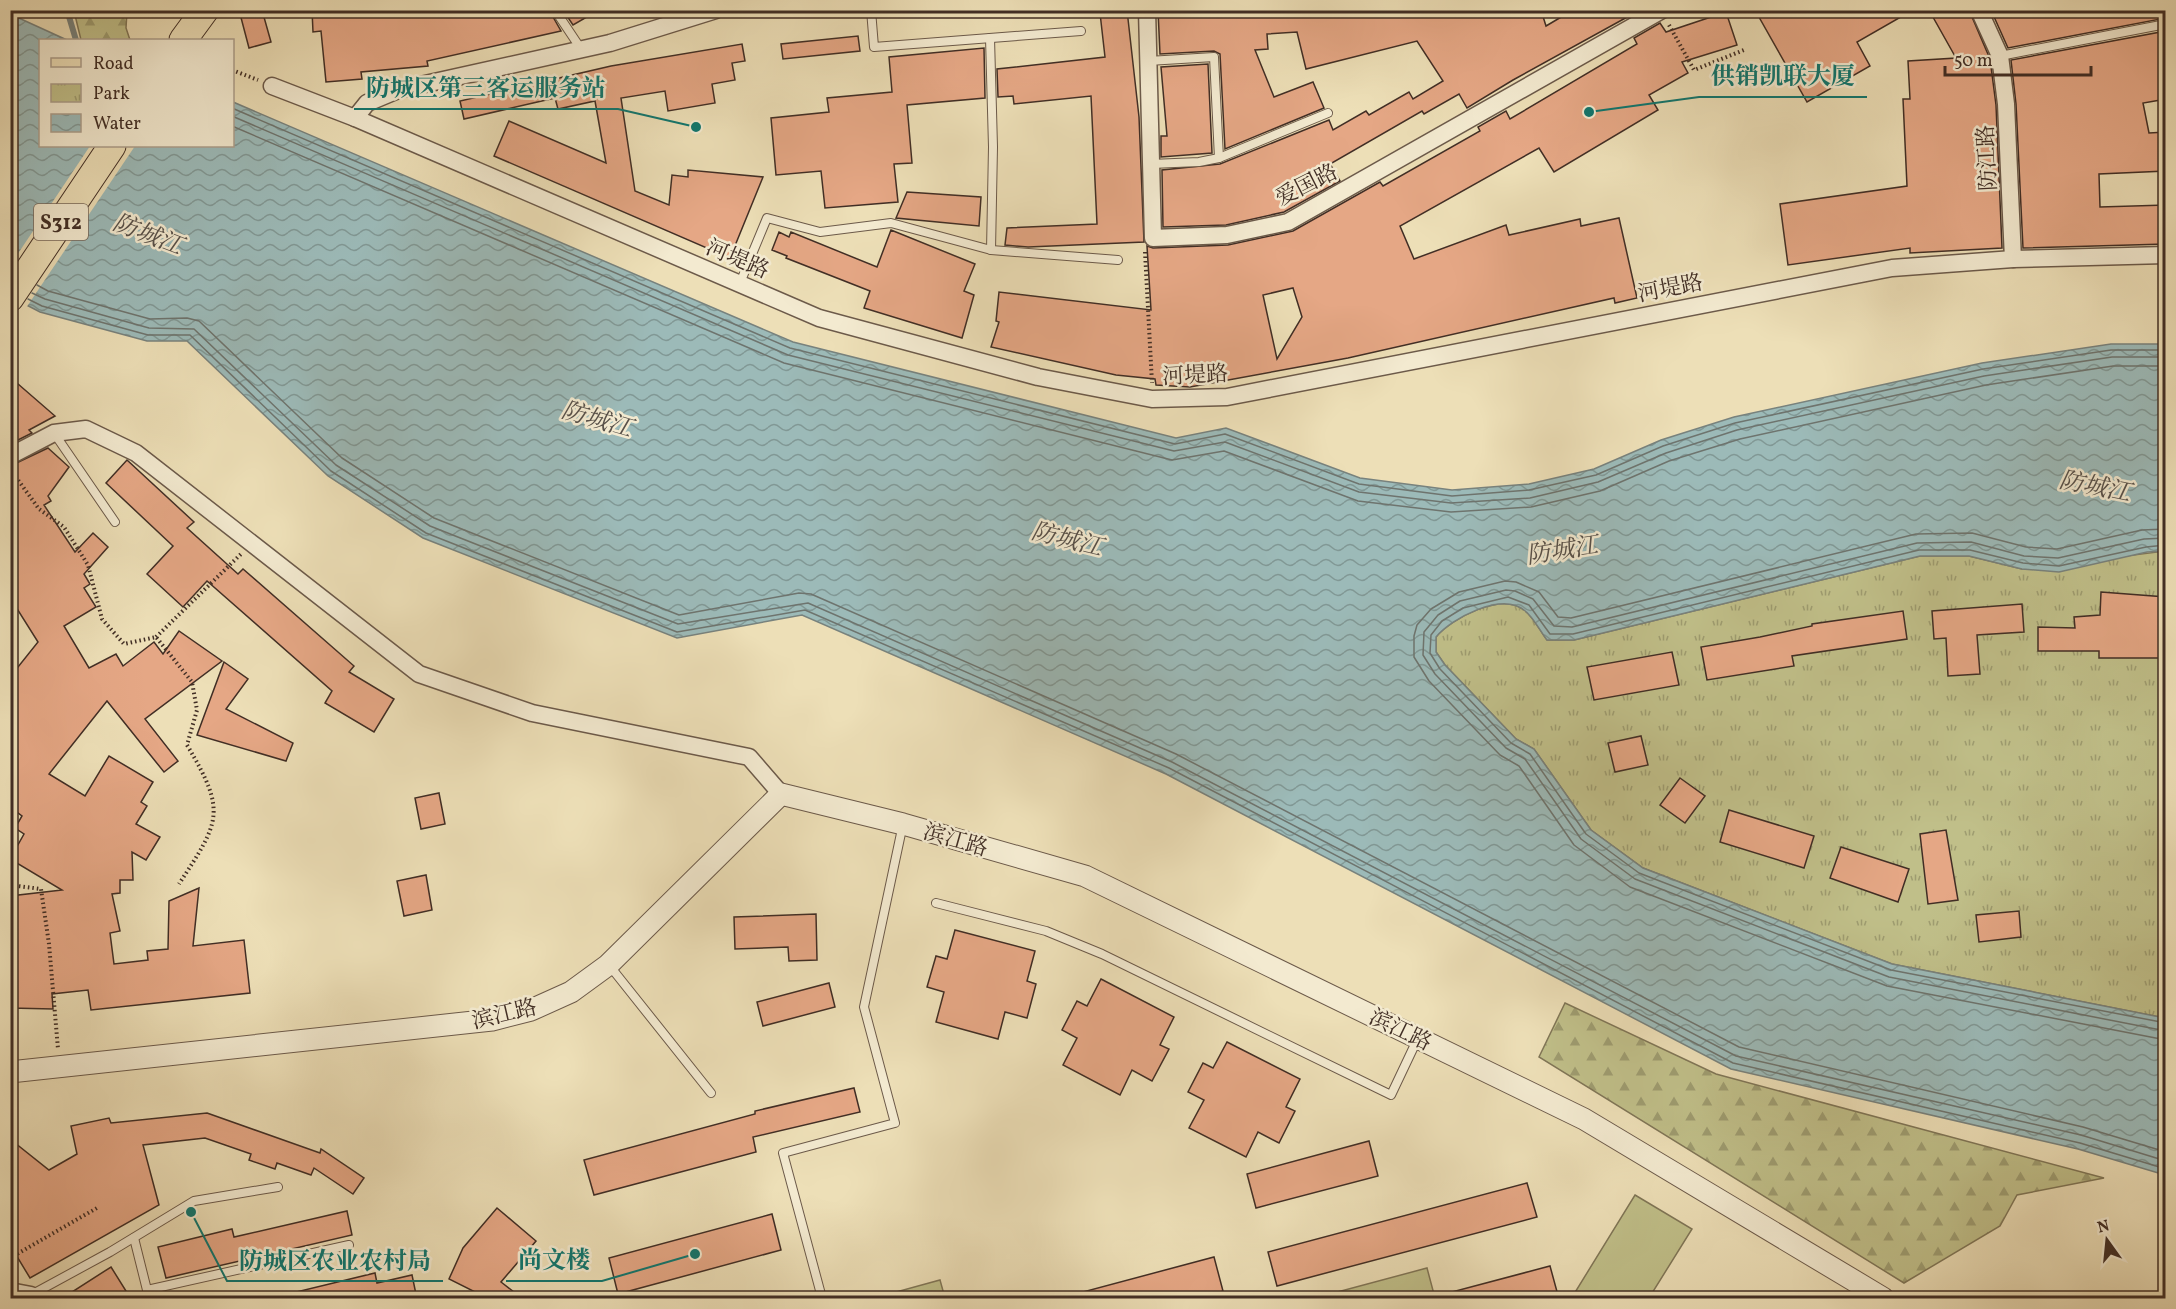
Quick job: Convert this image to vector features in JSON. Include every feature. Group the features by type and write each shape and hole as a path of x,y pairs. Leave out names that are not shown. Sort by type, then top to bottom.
{"main road":[{"path":"184,39 205,10"},
{"name":"S312","path":"10,298 111,147"}],"street":[{"path":"355,118 367,103 398,90 580,49 716,10"},
{"path":"1147,10 1153,238"},
{"name":"防江路","path":"1979,10 2000,56 2006,104 2013,259"},
{"name":"爱国路","path":"1153,238 1227,236 1288,222 1662,11"},
{"name":"河堤路","path":"272,86 355,118 819,318 1038,377 1152,399 1227,397 1893,268 2013,259 2166,255"},
{"path":"10,456 54,433 86,429 136,453 419,674 532,712 749,757 781,794"},
{"name":"滨江路","path":"10,1072 492,1020 531,1010 571,992 608,965 781,794 903,824 1085,876 1584,1119 1883,1299"},
{"path":"10,1291 32,1297"}],"lane":[{"path":"555,10 580,49"},
{"path":"871,10 874,47 1081,31"},
{"path":"2000,56 2166,24"},
{"path":"990,38 993,147 991,250"},
{"path":"1148,61 1214,57 1219,158"},
{"path":"1151,164 1199,162 1219,158 1328,113"},
{"path":"740,284 767,218 820,232 891,223 991,250 1118,261"},
{"path":"54,433 115,522"},
{"path":"822,1299 783,1153 895,1123 864,1007 903,824"},
{"path":"936,903 1046,931 1101,954 1391,1095 1418,1038"},
{"path":"608,965 711,1093"},
{"path":"32,1297 194,1201 278,1186"},
{"path":"134,1238 148,1294 349,1245"}],"path":[{"path":"1662,11 1694,70 1744,50"},
{"path":"234,71 272,86"},
{"path":"1152,399 1145,243 1153,238"},
{"path":"10,470 39,509 64,527 88,565 102,619 124,644 156,637 252,543"},
{"path":"156,637 192,682 197,710 187,745 209,781 216,808 207,841 179,884"},
{"path":"10,885 41,890 49,944 60,1066"},
{"path":"10,1270 17,1254 97,1208"}],"green space":[{"path":"74,11 127,11 126,28 130,39 81,39"},
{"path":"2165,551 2165,1018 1892,964 1643,868 1591,830 1534,749 1516,739 1445,665 1436,652 1436,637 1453,622 1478,610 1503,604 1515,605 1524,610 1547,640 1574,640 1920,556 1969,556 2022,569"},
{"path":"1565,1003 1716,1074 2104,1178 2017,1195 2000,1226 1904,1283 1539,1057"},
{"path":"1635,1195 1692,1229 1649,1298 1581,1298 1574,1294"},
{"path":"1427,1268 1435,1298 1315,1298"},
{"path":"940,1280 945,1298 897,1298 896,1292"}],"water":[{"name":"防城江","path":"10,14 65,39 39,39 39,147 234,147 234,102 793,342 1176,438 1226,428 1360,478 1452,490 1529,484 1594,469 1661,440 1734,417 1982,363 2111,344 2165,344 2165,551 2147,552 2059,572 2022,569 1969,556 1920,556 1574,640 1547,640 1524,610 1514,605 1503,604 1477,610 1453,622 1436,637 1436,652 1445,665 1516,739 1534,749 1591,830 1643,868 1892,964 2165,1018 2165,1175 2078,1149 1731,1069 1166,774 802,615 677,638 423,538 328,476 187,341 147,341 40,312 11,297"}],"pier":[{"path":"89,147 134,147 26,308 10,300 11,264"}],"building":[{"path":"239,10 262,10 271,42 249,48"},
{"path":"312,10 549,10 561,31 427,61 428,66 361,72 362,79 326,82 321,31 313,32"},
{"path":"563,10 599,10 573,25"},
{"path":"1127,10 1139,117 1144,242 1028,247 1005,245 1007,228 1097,224 1091,96 1014,104 1013,96 998,97 997,69 1105,57 1100,13"},
{"path":"1158,10 1541,10 1546,26 1573,10 1640,10 1467,108 1459,94 1424,114 1422,111 1330,164 1340,181 1284,212 1226,225 1163,227 1162,170 1220,164 1329,120 1333,130 1366,111 1369,115 1409,92 1413,99 1443,81 1417,41 1306,69 1297,32 1267,34 1268,49 1255,50 1274,97 1313,82 1324,108 1225,149 1220,54 1214,51 1160,54"},
{"path":"1755,10 1913,10 1857,42 1870,66 1807,102"},
{"path":"1929,10 1969,10 1990,59 1996,105 2002,248 1910,253 1910,248 1788,265 1780,204 1907,186 1903,99 1910,99 1908,61 1956,58"},
{"path":"1991,10 2166,10 2166,18 2008,48"},
{"path":"1726,12 1737,45 1682,62 1688,73 1649,95 1658,110 1554,172 1539,148 1400,226 1414,259 1506,225 1509,235 1580,219 1581,226 1619,218 1637,298 1615,303 1614,298 1348,358 1190,387 1156,385 1155,379 1116,375 991,347 999,322 996,321 999,292 1151,310 1147,246 1153,248 1228,245 1293,231 1380,182 1383,186 1480,131 1478,127 1506,111 1510,119 1637,44 1634,38 1660,23 1666,32","holes":["1293,288 1302,317 1277,359 1263,295"]},
{"path":"2166,31 2166,99 2143,103 2149,133 2166,132 2166,171 2099,174 2100,207 2166,205 2166,244 2023,248 2016,104 2011,60"},
{"path":"858,36 860,51 783,59 781,44"},
{"path":"742,44 745,61 732,63 735,80 712,84 715,103 668,111 665,91 621,98 635,191 669,205 672,175 688,177 688,170 763,177 730,258 494,156 509,121 606,163 595,101 558,109 555,98 464,119 460,101 611,66"},
{"path":"984,48 985,98 907,105 912,163 894,164 898,202 825,208 821,171 776,175 771,118 829,112 827,98 892,92 889,57"},
{"path":"1208,64 1212,153 1161,157 1161,136 1167,136 1161,67"},
{"path":"907,192 981,197 979,226 896,218"},
{"path":"891,230 975,264 964,291 974,295 962,338 864,308 870,291 786,258 787,256 772,250 779,232 789,237 791,232 877,267"},
{"path":"10,377 55,416 29,430 32,433 10,444"},
{"path":"48,448 69,467 48,496 51,501 44,505 75,552 93,533 108,547 84,574 90,584 84,588 96,607 64,626 89,668 116,654 123,666 154,642 163,654 179,631 222,661 145,719 178,761 164,772 107,701 49,774 85,796 109,756 153,782 141,802 147,806 136,824 160,837 146,860 132,852 133,880 120,880 120,893 112,894 120,931 110,933 114,964 148,960 147,951 168,949 169,901 199,888 193,946 244,940 250,993 91,1010 88,990 52,994 53,1009 10,1008 10,896 62,890 10,859 24,834 15,828 22,816 10,807 10,677 38,642 16,607 10,611 10,466"},
{"path":"127,460 194,522 187,528 238,574 243,569 354,666 349,672 394,699 374,732 325,703 332,691 207,581 183,607 147,574 173,546 106,483"},
{"path":"2101,592 2166,597 2166,658 2099,658 2099,651 2038,651 2038,627 2075,628 2074,617 2100,615"},
{"path":"2022,604 2024,632 1977,635 1980,674 1948,676 1946,638 1934,639 1932,611"},
{"path":"1903,611 1907,639 1792,656 1794,666 1707,680 1701,647 1760,637 1812,626 1812,624"},
{"path":"1672,652 1679,685 1594,700 1587,667"},
{"path":"224,662 248,679 226,709 293,743 286,761 197,735"},
{"path":"1641,736 1648,765 1615,772 1608,743"},
{"path":"1680,778 1705,796 1685,823 1660,805"},
{"path":"439,793 445,824 421,829 415,798"},
{"path":"1729,810 1814,836 1804,868 1720,842"},
{"path":"1946,830 1958,900 1928,904 1920,834"},
{"path":"1841,847 1909,869 1898,902 1830,878"},
{"path":"426,875 432,910 404,916 397,881"},
{"path":"2019,911 2021,937 1979,942 1976,915"},
{"path":"816,914 817,960 789,961 788,947 735,949 734,917"},
{"path":"955,930 1035,951 1027,981 1036,984 1027,1018 1005,1012 998,1039 936,1022 944,992 927,987 936,956 947,959"},
{"path":"1101,979 1174,1017 1160,1045 1169,1049 1152,1081 1132,1070 1120,1095 1063,1065 1077,1038 1062,1030 1077,1001 1087,1006"},
{"path":"829,983 835,1007 763,1026 757,1002"},
{"path":"1227,1042 1300,1079 1286,1107 1295,1111 1279,1143 1258,1132 1246,1157 1189,1128 1204,1100 1188,1092 1203,1063 1213,1068"},
{"path":"854,1088 860,1112 753,1137 756,1152 594,1195 584,1160 755,1114 755,1111"},
{"path":"207,1113 320,1153 321,1149 364,1178 353,1194 314,1168 311,1175 277,1163 275,1169 249,1160 251,1154 205,1138 143,1145 159,1205 30,1278 10,1245 10,1139 49,1170 77,1154 71,1126 109,1118 111,1123"},
{"path":"1369,1141 1378,1176 1256,1208 1247,1174"},
{"path":"1527,1183 1537,1217 1277,1286 1268,1252"},
{"path":"497,1208 536,1241 501,1282 523,1299 489,1299 449,1279 463,1248"},
{"path":"347,1211 352,1235 166,1278 158,1247 232,1229 234,1237"},
{"path":"772,1214 781,1250 618,1294 609,1258"},
{"path":"1214,1257 1223,1291 1196,1299 1079,1299 1079,1293"},
{"path":"1550,1266 1559,1299 1449,1299 1448,1293"},
{"path":"111,1267 131,1299 61,1299"},
{"path":"375,1273 377,1283 412,1275 417,1299 293,1299 292,1293"}],"waterway":[{"path":"67,10 76,39"}],"place":[{"name":"供销凯联大厦","path":"1589,112"},
{"name":"防城区第三客运服务站","path":"696,127"},
{"name":"防城区农业农村局","path":"191,1212"},
{"name":"尚文楼","path":"695,1254"}]}
